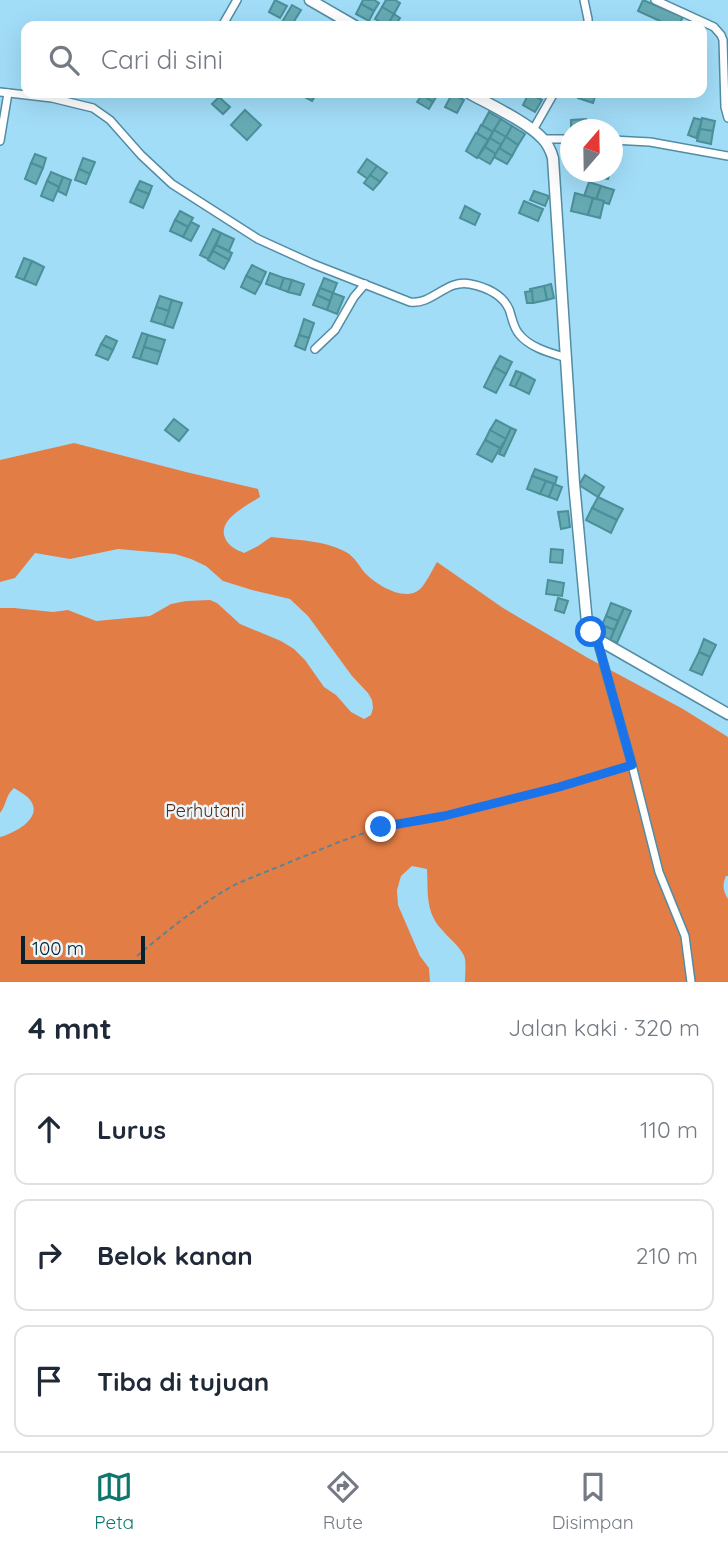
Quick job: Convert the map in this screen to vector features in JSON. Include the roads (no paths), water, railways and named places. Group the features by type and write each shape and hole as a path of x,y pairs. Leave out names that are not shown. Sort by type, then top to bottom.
{"street":[{"path":"225,21 237,0"},
{"path":"310,0 346,21"},
{"path":"584,0 588,21"},
{"path":"655,0 701,21"},
{"path":"707,24 721,35 724,47 725,107 728,118"},
{"path":"0,141 4,92"},
{"path":"56,98 93,108 110,120 172,184 258,239 410,302 426,300 452,284 462,282 490,290 505,302 515,328 527,342 567,358"},
{"path":"478,98 533,130 543,139 554,163 574,483 586,615 591,632 597,639 728,714"},
{"path":"533,130 551,98"},
{"path":"543,139 560,139"},
{"path":"623,140 728,156"},
{"path":"315,349 335,330 354,297 365,284"},
{"path":"597,639 659,872 685,936 691,982"}],"park label":[{"name":"Perhutani","path":"205,811"}]}
